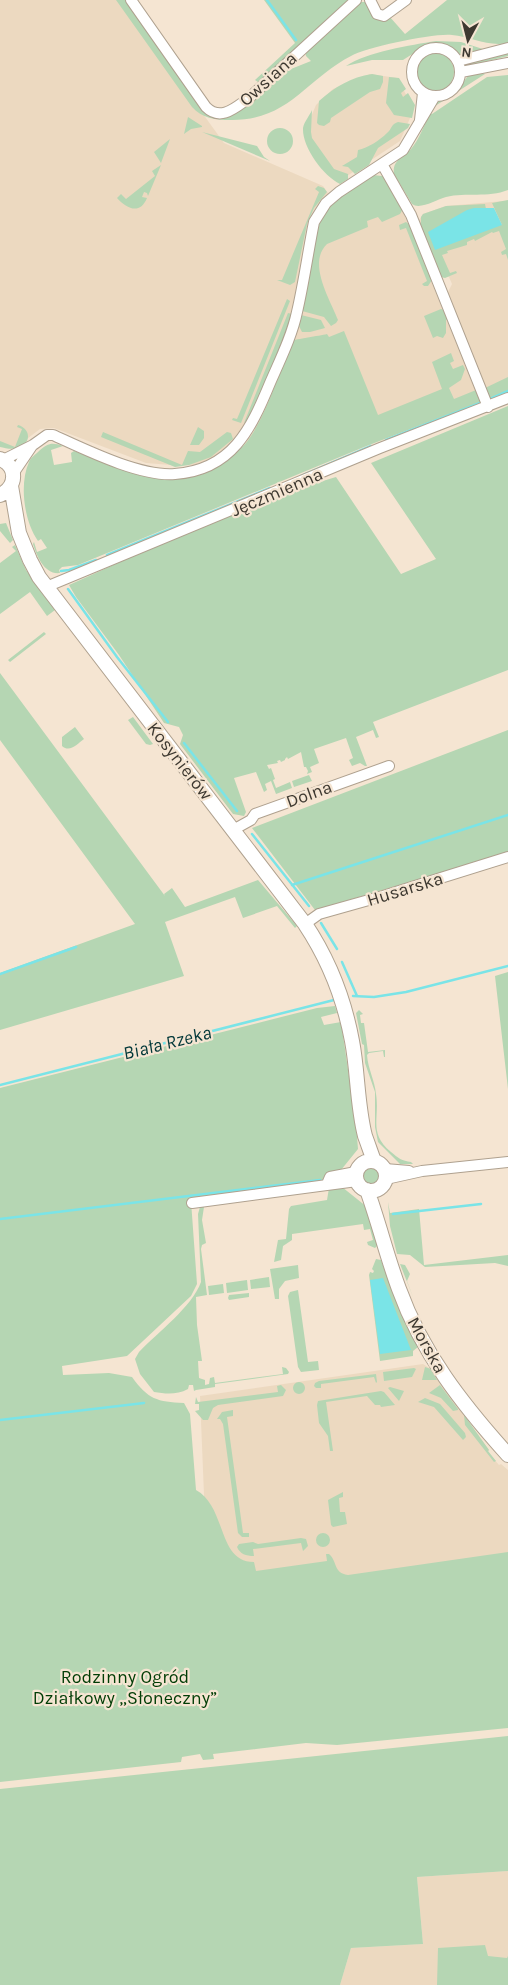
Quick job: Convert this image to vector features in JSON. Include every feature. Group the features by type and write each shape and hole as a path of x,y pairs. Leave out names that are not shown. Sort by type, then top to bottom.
{"main road":[{"path":"2,460 8,463 6,488"},
{"name":"Kosynierów","path":"6,488 16,525 30,560 46,587 305,924 327,962 342,999"},
{"name":"Morska","path":"342,999 352,1042 378,1217 385,1250 399,1290 425,1345 444,1376 466,1407 508,1455"}],"street":[{"name":"Owsiana","path":"131,0 206,107 214,113 219,113 232,111 248,98 356,0"},
{"path":"370,0 377,14 384,16 406,0"},
{"path":"440,47 454,54 461,72 459,81 453,89 445,95 436,96 423,93 418,88 412,75 414,61 418,55 425,50 440,47"},
{"path":"458,61 508,48"},
{"path":"461,72 508,63"},
{"path":"419,123 423,93"},
{"path":"2,460 47,435 52,435 136,469 162,474 175,474 205,467 236,447 247,433 255,418 291,332 297,312 314,222 318,213 338,192 404,150 436,96"},
{"path":"382,164 411,215 488,407"},
{"name":"Jęczmienna","path":"46,587 380,448 508,398"},
{"path":"6,488 32,445"},
{"name":"Dolna","path":"233,830 251,820 255,814 390,766"},
{"name":"Husarska","path":"305,924 319,914 508,857"},
{"path":"192,1203 371,1176 508,1162"}],"shaded area":[{"path":"0,0 124,0 224,143 323,186 338,201 401,207 480,402 313,464 171,465 146,463 54,428 40,429 15,448 0,444"},
{"path":"370,74 397,78 414,109 400,141 338,182 311,152 308,124 316,105 333,89"},
{"path":"504,201 508,212 508,391 489,398 447,294 452,284 449,277 439,274 419,220 423,214 446,206"},
{"path":"423,1364 431,1369 489,1450 488,1452 499,1465 501,1464 508,1470 508,1555 208,1594 200,1396"},
{"path":"508,1871 508,1985 340,1985 351,1948 423,1944 417,1877"}],"green space":[{"path":"116,0 127,0 208,116 226,118 236,113 286,71 311,61 306,56 305,50 360,2 366,2 378,20 389,16 405,34 447,0 508,0 508,43 493,44 459,36 443,35 416,38 385,45 359,52 335,65 296,97 267,114 250,118 219,120 204,116 192,107"},
{"path":"264,0 350,0 258,82 255,80 295,43"},
{"path":"436,41 461,42 489,51 461,55 437,43 428,44 403,60 372,60 346,66 377,53"},
{"path":"435,53 448,59 454,72 448,85 435,91 422,85 416,72 422,59"},
{"path":"508,53 508,56 463,67 462,63"},
{"path":"479,73 485,74 432,108 438,101 456,91 468,76"},
{"path":"372,74 383,76 380,89 370,92 331,118 330,122 324,126 317,123 319,101 344,83"},
{"path":"508,75 508,190 493,194 446,197 419,206 412,204 394,174 394,169 396,162 411,149 430,113 432,114 487,77"},
{"path":"389,77 399,78 406,89 401,93 403,97 408,93 415,105 412,118 394,115 386,103"},
{"path":"312,110 312,138 334,169 348,174 348,179 340,184 321,168 306,144 303,128"},
{"path":"188,117 202,127 191,129 184,134"},
{"path":"398,122 410,124 408,128 378,148 369,165 355,174 348,167 342,166 357,157 358,150 377,141"},
{"path":"280,128 289,132 293,141 289,150 280,154 271,150 267,141 271,132"},
{"path":"202,132 257,146 264,157 270,161"},
{"path":"170,139 161,163 154,152"},
{"path":"161,165 148,196 144,192 142,197 147,198 141,207 129,207 117,198 121,194 126,199 155,176 152,171"},
{"path":"373,175 382,176 386,179 403,209 400,214 382,222 378,217 367,221 368,227 327,244 321,252 319,261 322,281 338,320 331,326 324,317 302,311 316,232 324,213 329,207 341,196"},
{"path":"318,186 324,188 327,192 314,208 307,224 295,282 290,285 277,280 282,280 319,192 315,189"},
{"path":"508,200 508,260 506,254 502,255 501,252 506,249 499,231 492,232 475,241 474,239 467,242 467,245 447,251 448,253 442,255 450,273 456,271 457,273 445,278 441,277 421,228 421,217 423,214 446,206 485,204 486,209 474,208 502,225 492,203"},
{"path":"406,222 411,226 432,280 428,286 422,284 427,281 406,228 400,230 399,225"},
{"path":"287,299 290,301 241,423 232,420 233,418 237,419"},
{"path":"441,309 444,310 448,319 446,320 446,333 443,338 437,336 433,338 424,316"},
{"path":"288,313 292,314 279,353 251,417 244,423"},
{"path":"301,315 321,320 325,328 302,332 299,326"},
{"path":"344,331 378,415 442,389 432,362 451,353 454,361 450,363 453,369 463,365 465,369 461,380 449,388 454,399 476,390 481,402 364,447 78,565 62,567 59,570 60,573 50,571 42,564 33,544 34,542 37,552 47,548 41,539 38,541 29,523 24,502 24,481 30,461 42,448 50,444 63,446 51,450 54,465 72,462 71,453 74,451 130,472 148,476 186,477 204,472 231,457 251,436 268,402 291,341 327,334 329,337"},
{"path":"508,377 508,393 491,400 483,389"},
{"path":"508,406 508,670 373,722 379,737 376,738 373,730 356,737 367,766 360,763 352,766 349,760 353,758 346,738 314,749 319,763 310,767 312,772 307,774 308,771 304,767 301,752 288,759 287,757 281,762 280,760 277,761 278,763 267,765 269,769 271,768 276,788 290,782 292,788 276,794 271,781 265,784 267,790 264,792 256,772 234,778 246,812 244,816 233,814 180,744 183,735 179,727 164,723 69,585 234,513 336,477 401,574 436,559 371,463"},
{"path":"18,425 23,427 28,433 25,444 15,449 0,447 0,441 15,447 22,429 17,427"},
{"path":"198,427 204,431 204,438 199,445 190,445"},
{"path":"103,432 182,465 188,451 200,452 227,432 231,433 233,439 211,457 189,465 175,467 101,437"},
{"path":"6,523 13,540 10,543 0,531 0,524"},
{"path":"15,545 26,570 55,610 47,616 30,592 0,614 0,563 16,551 12,547"},
{"path":"44,632 46,634 10,662 8,660"},
{"path":"0,673 165,896 164,894 172,888 185,907 258,880 297,926 295,928 277,906 243,918 235,897 165,922 184,976 0,1030 0,973 135,924 0,740"},
{"path":"133,717 153,744 146,744 128,720"},
{"path":"75,727 84,739 71,748 65,748 62,746 62,737"},
{"path":"508,730 508,853 315,910 252,828"},
{"path":"309,775 312,781 294,787 292,781"},
{"path":"508,972 508,1089 495,976"},
{"name":"Rodzinny Ogród Działkowy „Słoneczny”","path":"335,1006 337,1013 321,1017 324,1025 341,1022 358,1149 341,1170 324,1183 191,1201 197,1284 191,1296 127,1356 62,1366 63,1375 109,1373 132,1377 148,1395 154,1398 167,1402 184,1403 190,1414 196,1490 206,1498 213,1508 228,1544 234,1553 242,1560 254,1562 256,1571 327,1561 326,1554 332,1557 340,1572 348,1575 508,1552 508,1728 337,1745 306,1743 213,1754 214,1759 203,1760 200,1754 182,1757 181,1762 0,1782 0,1088 317,1008"},
{"path":"359,1010 363,1014 360,1015 361,1023 364,1023 368,1052 385,1050 385,1057 383,1051 367,1055 375,1089 377,1103 377,1132 384,1145 396,1156 413,1164 400,1164 378,1142 375,1127 375,1092 365,1063 364,1045 362,1044 356,1013"},
{"path":"371,1167 377,1170 380,1176 377,1182 371,1185 365,1182 362,1176 365,1170"},
{"path":"342,1187 367,1207 377,1246 375,1248 368,1245 367,1242 373,1240 370,1229 364,1230 363,1224 292,1234 292,1240 283,1246 281,1260 274,1262 278,1240 286,1239 289,1209 291,1206 327,1200 329,1188"},
{"path":"388,1202 390,1213 419,1209 424,1265 508,1255 508,1266 495,1263 425,1267 410,1255 397,1254 390,1226"},
{"path":"200,1207 204,1207 202,1220 206,1243 202,1245 201,1249 207,1295 196,1297 197,1325 202,1361 198,1361 199,1378 205,1380 205,1385 209,1384 210,1378 214,1377 215,1383 283,1374 282,1367 286,1368 289,1372 288,1374 215,1384 215,1387 194,1391 193,1385 189,1385 188,1389 176,1393 154,1392 140,1374 135,1359 139,1352 190,1301 201,1282 198,1214"},
{"path":"376,1259 381,1260 397,1304 418,1347 413,1351 413,1356 380,1361 369,1275 370,1272 373,1273 374,1271 372,1269"},
{"path":"400,1264 405,1265 410,1274 407,1281 413,1297"},
{"path":"298,1265 299,1278 285,1281 279,1289 279,1299 275,1299 270,1269"},
{"path":"269,1277 270,1287 251,1289 250,1280"},
{"path":"247,1280 248,1290 227,1293 226,1283"},
{"path":"223,1284 224,1293 209,1295 208,1286"},
{"path":"298,1290 308,1362 318,1361 319,1370 301,1372 298,1367 288,1296 290,1292"},
{"path":"249,1293 249,1297 229,1300 228,1298 229,1295"},
{"path":"425,1367 431,1369 437,1380 422,1380"},
{"path":"416,1369 412,1377 384,1381 383,1372"},
{"path":"376,1374 376,1383 374,1377 321,1384 321,1388 314,1386 319,1381"},
{"path":"297,1382 301,1382 305,1388 301,1394 297,1394 293,1390 293,1386"},
{"path":"281,1385 286,1390 283,1396 218,1405 213,1408 208,1420 203,1420 195,1411 199,1410 199,1404 195,1404 196,1397 198,1402 278,1392 277,1386"},
{"path":"440,1385 458,1410 453,1411 441,1398 429,1393"},
{"path":"388,1388 404,1391 399,1401"},
{"path":"381,1391 395,1405 381,1407 380,1405 375,1405 367,1396 326,1402 333,1451 330,1451 328,1436 319,1423 318,1401"},
{"path":"425,1398 440,1404 465,1433 466,1437 463,1440 434,1407 418,1402"},
{"path":"233,1410 233,1416 227,1417 243,1533 249,1533 249,1537 242,1537 238,1533 223,1424 220,1419 217,1419 222,1412"},
{"path":"464,1415 496,1461 494,1462 465,1425"},
{"path":"343,1492 343,1497 339,1498 340,1512 345,1512 347,1524 333,1527 331,1525 328,1500"},
{"path":"323,1533 328,1535 330,1540 328,1545 323,1547 318,1545 316,1540 318,1535"},
{"path":"301,1538 306,1539 308,1546 303,1551 301,1543 253,1549 254,1556 251,1556 242,1553 237,1547 239,1544 253,1542 258,1544"},
{"path":"508,1736 508,1871 417,1877 423,1944 351,1948 340,1985 0,1985 0,1789"},
{"path":"485,1945 488,1956 507,1958 508,1956 508,1985 437,1985 438,1948"}],"water":[{"path":"474,208 494,208 502,225 435,250 428,232"},
{"path":"383,1278 411,1350 380,1354 370,1280"}],"waterway":[{"path":"267,0 296,40"},
{"path":"490,399 508,391"},
{"path":"386,440 480,403"},
{"path":"301,476 371,446"},
{"path":"107,555 270,488"},
{"path":"61,571 96,560"},
{"path":"68,589 117,657 168,722"},
{"path":"184,743 237,811"},
{"path":"292,885 508,815"},
{"path":"252,834 309,906"},
{"path":"321,923 337,949"},
{"path":"0,974 76,947"},
{"path":"342,962 357,996"},
{"name":"Biała Rzeka","path":"353,996 374,997 406,992 508,966"},
{"name":"Biała Rzeka","path":"0,1085 334,1000"},
{"path":"0,1219 320,1180"},
{"path":"393,1214 481,1204"},
{"path":"0,1420 144,1403"}]}
